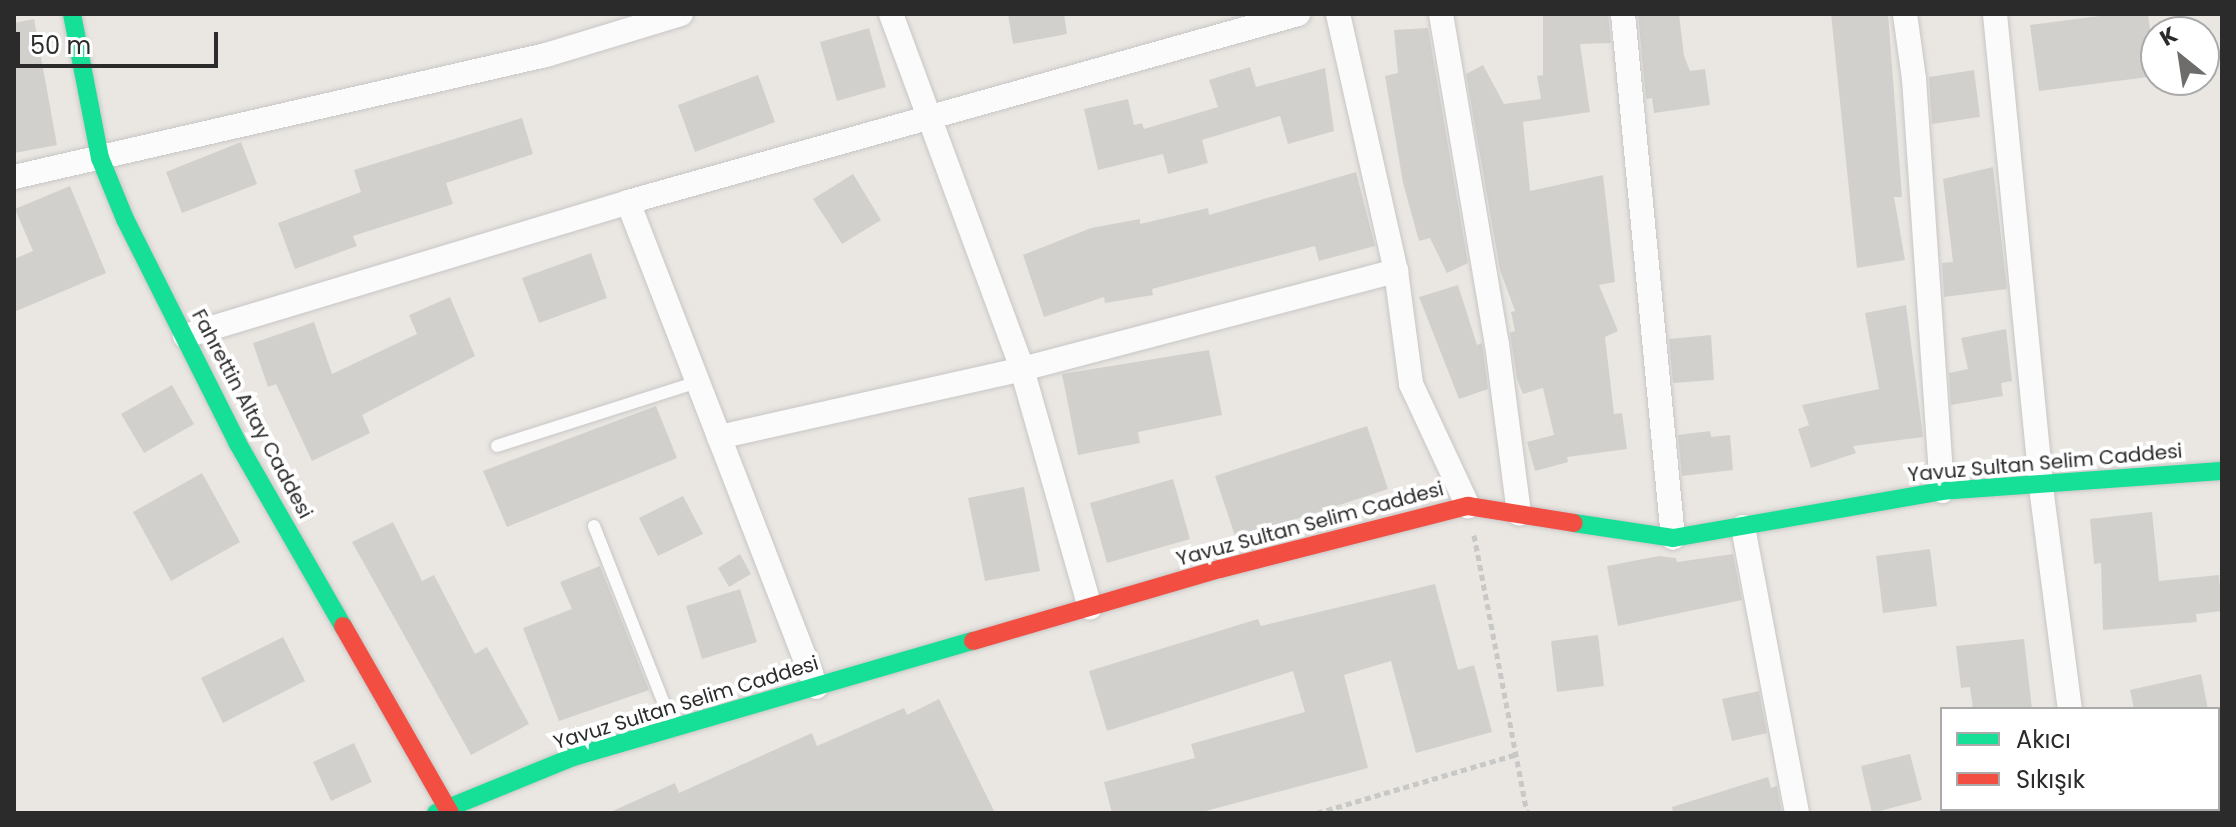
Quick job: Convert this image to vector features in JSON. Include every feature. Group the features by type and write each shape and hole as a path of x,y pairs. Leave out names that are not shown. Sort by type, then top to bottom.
{"street":[{"name":"Fahrettin Altay Caddesi","path":"72,14 100,158 237,442 445,812"},
{"path":"14,177 546,55 681,14"},
{"path":"891,14 1022,369 1090,607"},
{"path":"185,336 628,202 1298,14"},
{"path":"1338,14 1396,271 1411,384 1468,506"},
{"path":"1441,14 1497,344 1519,514"},
{"path":"1623,14 1673,538"},
{"path":"1905,14 1942,491"},
{"path":"1995,14 2041,487 2070,707"},
{"path":"628,202 816,687"},
{"path":"719,437 1022,369 1396,271"},
{"name":"Yavuz Sultan Selim Caddesi","path":"445,812 573,757 1090,607 1468,506 1673,538 1942,491 2041,487 2222,471"},
{"path":"1743,527 1797,813"}],"lane":[{"path":"497,446 698,382"},
{"path":"594,526 674,728"}],"path":[{"path":"1468,506 1527,813"},
{"path":"1317,813 1517,754"}],"building":[{"path":"1008,14 1064,14 1067,34 1013,44"},
{"path":"1543,14 1608,14 1611,43 1580,44 1590,112 1523,122 1530,191 1603,175 1615,282 1599,285 1618,331 1605,337 1614,414 1622,413 1627,449 1567,457 1568,462 1535,471 1527,442 1554,435 1543,388 1523,394 1517,379 1510,333 1515,331 1511,312 1515,311 1500,270 1466,74 1483,65 1504,104 1541,99 1537,76 1543,75"},
{"path":"1638,14 1679,14 1684,56 1690,71 1705,69 1710,105 1654,113 1652,98 1646,99"},
{"path":"1831,14 1888,14 1902,197 1894,197 1905,260 1857,268"},
{"path":"2115,14 2148,14 2140,16 2140,78 2039,91 2030,25"},
{"path":"34,19 57,145 14,153 14,23"},
{"path":"869,28 886,87 837,101 820,42"},
{"path":"1428,28 1468,263 1447,273 1430,238 1419,241 1403,183 1385,76 1398,73 1394,30"},
{"path":"1250,67 1256,87 1325,68 1334,131 1288,144 1280,116 1202,140 1208,163 1168,174 1163,154 1098,170 1084,109 1128,99 1134,125 1142,123 1144,129 1218,107 1209,80"},
{"path":"1974,70 1980,117 1932,124 1929,77"},
{"path":"758,75 775,122 695,152 678,105"},
{"path":"522,118 533,154 446,183 453,204 353,236 357,246 295,269 278,223 361,192 354,170"},
{"path":"241,142 257,184 182,213 166,172"},
{"path":"1993,167 2007,289 1944,297 1942,263 1953,262 1943,179"},
{"path":"1356,172 1375,246 1319,261 1315,246 1152,289 1153,295 1105,303 1104,297 1044,317 1023,255 1091,228 1140,219 1140,224 1208,208 1209,215"},
{"path":"853,174 881,220 842,244 813,199"},
{"path":"70,186 106,273 14,312 14,259 33,251 15,209"},
{"path":"591,253 607,298 539,323 522,278"},
{"path":"1458,285 1477,345 1482,343 1488,389 1459,399 1419,297"},
{"path":"450,297 475,356 362,415 370,433 312,461 276,384 268,387 253,343 314,322 332,374 417,334 409,315"},
{"path":"1906,305 1923,437 1853,446 1856,453 1811,468 1798,429 1809,425 1802,405 1879,389 1865,313"},
{"path":"2006,329 2012,381 2001,383 2003,396 1951,405 1949,373 1968,369 1961,338"},
{"path":"1711,335 1714,380 1673,383 1669,339"},
{"path":"1209,350 1222,415 1138,432 1140,443 1078,455 1062,374"},
{"path":"172,385 194,424 144,453 121,414"},
{"path":"656,406 677,458 507,527 483,471"},
{"path":"1367,426 1388,489 1236,539 1215,476"},
{"path":"1710,431 1711,437 1730,435 1733,470 1682,476 1678,435"},
{"path":"202,473 240,542 171,581 133,512"},
{"path":"1173,479 1190,539 1107,563 1090,503"},
{"path":"1024,487 1040,571 985,581 968,498"},
{"path":"683,496 703,534 658,556 639,518"},
{"path":"2152,512 2159,581 2219,575 2222,611 2196,614 2197,622 2103,630 2101,563 2094,564 2090,519"},
{"path":"393,522 422,581 434,575 475,654 487,647 529,724 471,755 352,542"},
{"path":"1930,549 1937,606 1883,613 1876,556"},
{"path":"740,554 751,574 729,587 718,568"},
{"path":"1733,554 1742,600 1618,626 1607,566 1659,556 1676,558 1677,562"},
{"path":"600,566 649,690 559,721 523,628 572,609 560,582"},
{"path":"1435,584 1458,670 1474,665 1492,732 1416,753 1391,661 1344,675 1368,768 1198,813 1112,813 1104,782 1195,758 1191,744 1305,712 1293,671 1107,731 1089,671 1258,619 1261,626"},
{"path":"740,589 757,642 702,659 686,606"},
{"path":"1598,635 1604,686 1557,692 1551,641"},
{"path":"283,637 305,681 223,723 201,678"},
{"path":"2024,639 2032,707 1973,707 1970,687 1961,688 1956,646"},
{"path":"2201,674 2208,707 2134,707 2130,690"},
{"path":"1759,691 1767,733 1732,741 1722,699"},
{"path":"939,699 995,813 608,813 675,783 679,793 812,733 817,746 904,708 907,715"},
{"path":"354,743 372,782 331,801 313,762"},
{"path":"1910,754 1922,800 1872,813 1861,766"},
{"path":"1768,777 1771,788 1777,786 1782,813 1673,813 1672,807"}],"traffic: fast":[{"path":"72,14 100,158 125,219 237,442 343,626"},
{"path":"1574,523 1673,538 1942,491 2222,471"},
{"path":"436,813 573,757 973,641"}],"traffic: jam":[{"path":"973,641 1220,569 1468,506 1574,523"},
{"path":"343,626 450,813"}]}
